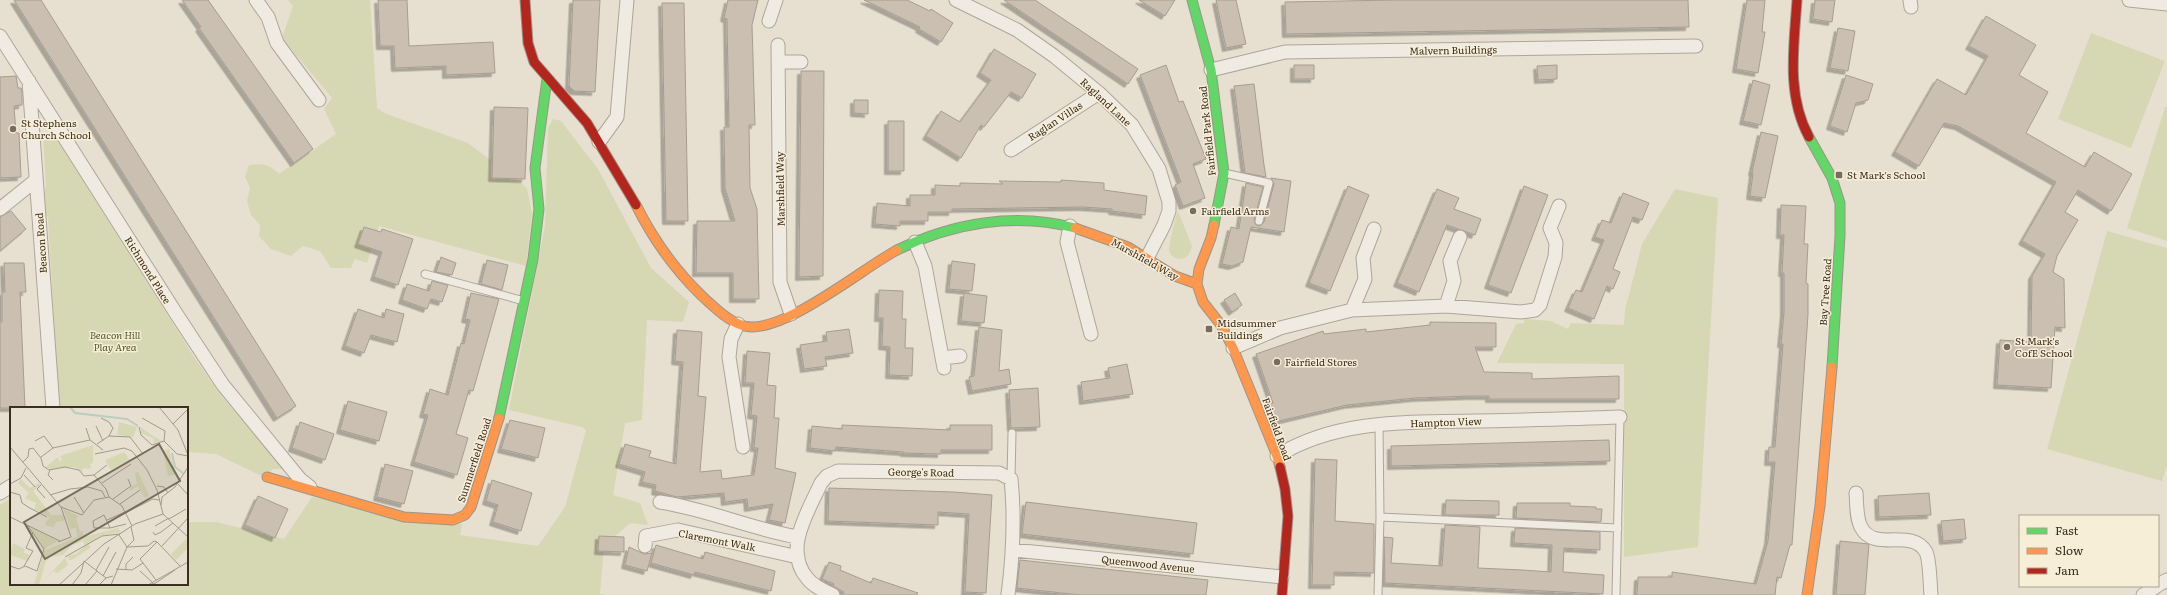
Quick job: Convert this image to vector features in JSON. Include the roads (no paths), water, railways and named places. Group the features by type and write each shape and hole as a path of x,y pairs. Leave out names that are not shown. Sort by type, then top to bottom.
{"street":[{"path":"256,0 268,18 277,43 320,100"},
{"name":"Marshfield Way","path":"525,0 530,53 547,79 574,106 599,142 627,187 656,244 678,273 716,309 738,324 748,327 758,326 792,314 829,295 876,262 915,242 954,229 991,222 1017,220 1070,226 1113,240 1147,258 1183,281 1197,284"},
{"path":"599,142 617,117 627,0"},
{"path":"769,21 776,0"},
{"name":"Ragland Lane","path":"956,0 1017,30 1054,56 1099,93 1132,125 1159,169 1169,202 1169,211 1164,225 1147,258"},
{"name":"Fairfield Park Road","path":"1192,0 1211,70 1224,173 1211,238 1199,268 1197,284"},
{"name":"Bay Tree Road","path":"1797,0 1794,47 1796,100 1800,119 1832,176 1840,199 1840,236 1822,490 1818,537 1807,595"},
{"path":"2128,0 2167,4"},
{"name":"Richmond Place","path":"0,36 29,79 176,316 223,385 300,479 314,490"},
{"name":"Marshfield Way","path":"778,45 780,282 792,314"},
{"name":"Malvern Buildings","path":"1211,70 1285,52 1696,46"},
{"path":"778,62 801,62"},
{"name":"Beacon Road","path":"29,79 52,407"},
{"name":"Summerfield Road","path":"267,477 404,517 453,520 465,515 471,507 503,407 532,259 539,209 535,168 547,79"},
{"name":"Raglan Villas","path":"1011,150 1099,93"},
{"path":"0,209 36,180"},
{"path":"1233,348 1280,328 1352,310 1446,306 1521,312 1535,310 1540,305 1555,257 1556,243 1550,228 1559,206"},
{"path":"1070,226 1067,242 1091,334"},
{"path":"1352,310 1365,279 1363,258 1374,229"},
{"path":"1446,306 1454,281 1450,261 1460,237"},
{"path":"915,242 925,266 943,363 960,356"},
{"name":"Fairfield Road","path":"1197,284 1203,302 1221,324 1233,348 1277,456 1288,516 1282,577 1282,595"},
{"path":"738,324 731,339 729,357 743,447"},
{"name":"Hampton View","path":"1277,456 1294,446 1333,432 1378,424 1620,418"},
{"name":"George's Road","path":"798,537 821,483 827,476 838,471 999,473 1011,479"},
{"path":"1008,595 1014,550 1013,489 1011,479"},
{"path":"0,493 10,487"},
{"path":"1856,493 1861,529 1878,540 1912,540 1920,544 1927,553 1931,595"},
{"name":"Claremont Walk","path":"660,502 686,506 778,533 798,537"},
{"name":"Claremont Walk","path":"645,546 646,536 678,530 798,557"},
{"path":"798,537 796,545 798,557 800,566 807,579 833,595"},
{"name":"Queenwood Avenue","path":"1014,550 1282,577"},
{"path":"2143,595 2155,587"}],"lane":[{"path":"1224,173 1269,182 1259,221"},
{"path":"425,274 524,302"},
{"path":"1616,595 1620,418"},
{"path":"1378,424 1380,517 1378,595"},
{"path":"1011,479 1012,433"},
{"path":"1380,517 1618,528"}],"place":[{"name":"St Stephens Church School","path":"13,129"},
{"name":"St Mark's School","path":"1839,175"},
{"name":"Fairfield Arms","path":"1193,211"},
{"name":"Midsummer Buildings","path":"1209,329"},
{"name":"St Mark's CofE School","path":"2007,347"},
{"name":"Fairfield Stores","path":"1277,362"}],"park label":[{"name":"Beacon Hill Play Area","path":"115,340"}]}
